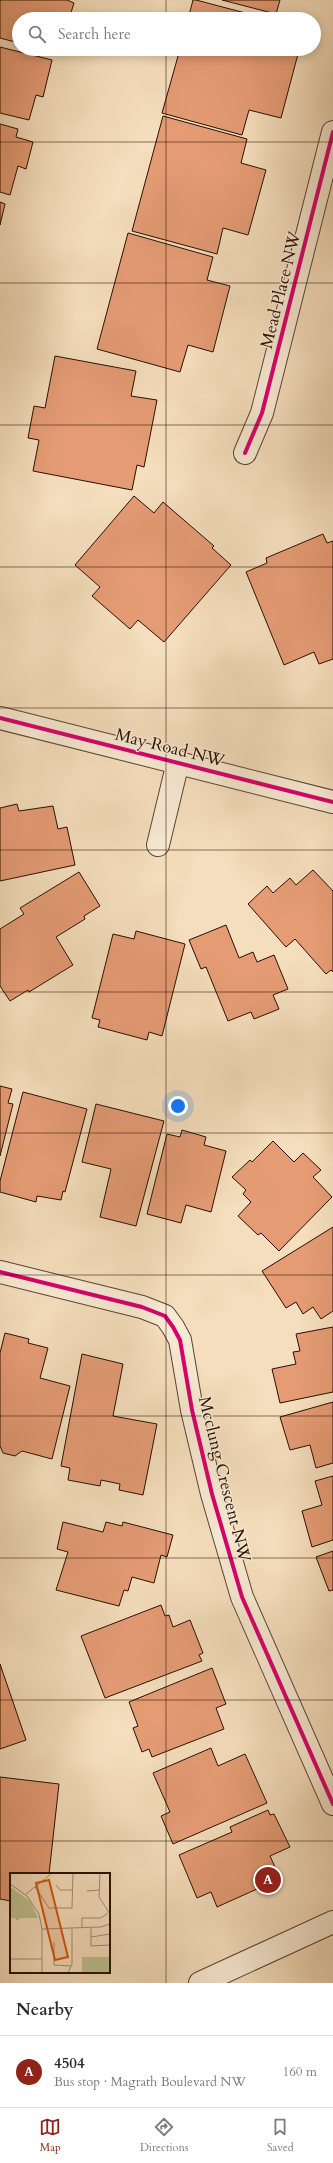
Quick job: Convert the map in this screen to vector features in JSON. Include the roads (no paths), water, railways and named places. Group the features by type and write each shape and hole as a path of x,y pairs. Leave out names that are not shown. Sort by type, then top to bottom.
{"street":[{"name":"Mead Place NW","path":"245,453 262,413 333,132"},
{"name":"May Road NW","path":"0,718 333,802"},
{"path":"158,845 178,762"},
{"name":"Mcclung Crescent NW","path":"0,1272 142,1307 165,1316 173,1327 180,1340 192,1410 212,1494 242,1597 333,1804"},
{"path":"200,1983 333,1922"}],"place":[{"name":"4504","path":"268,1880"}]}
